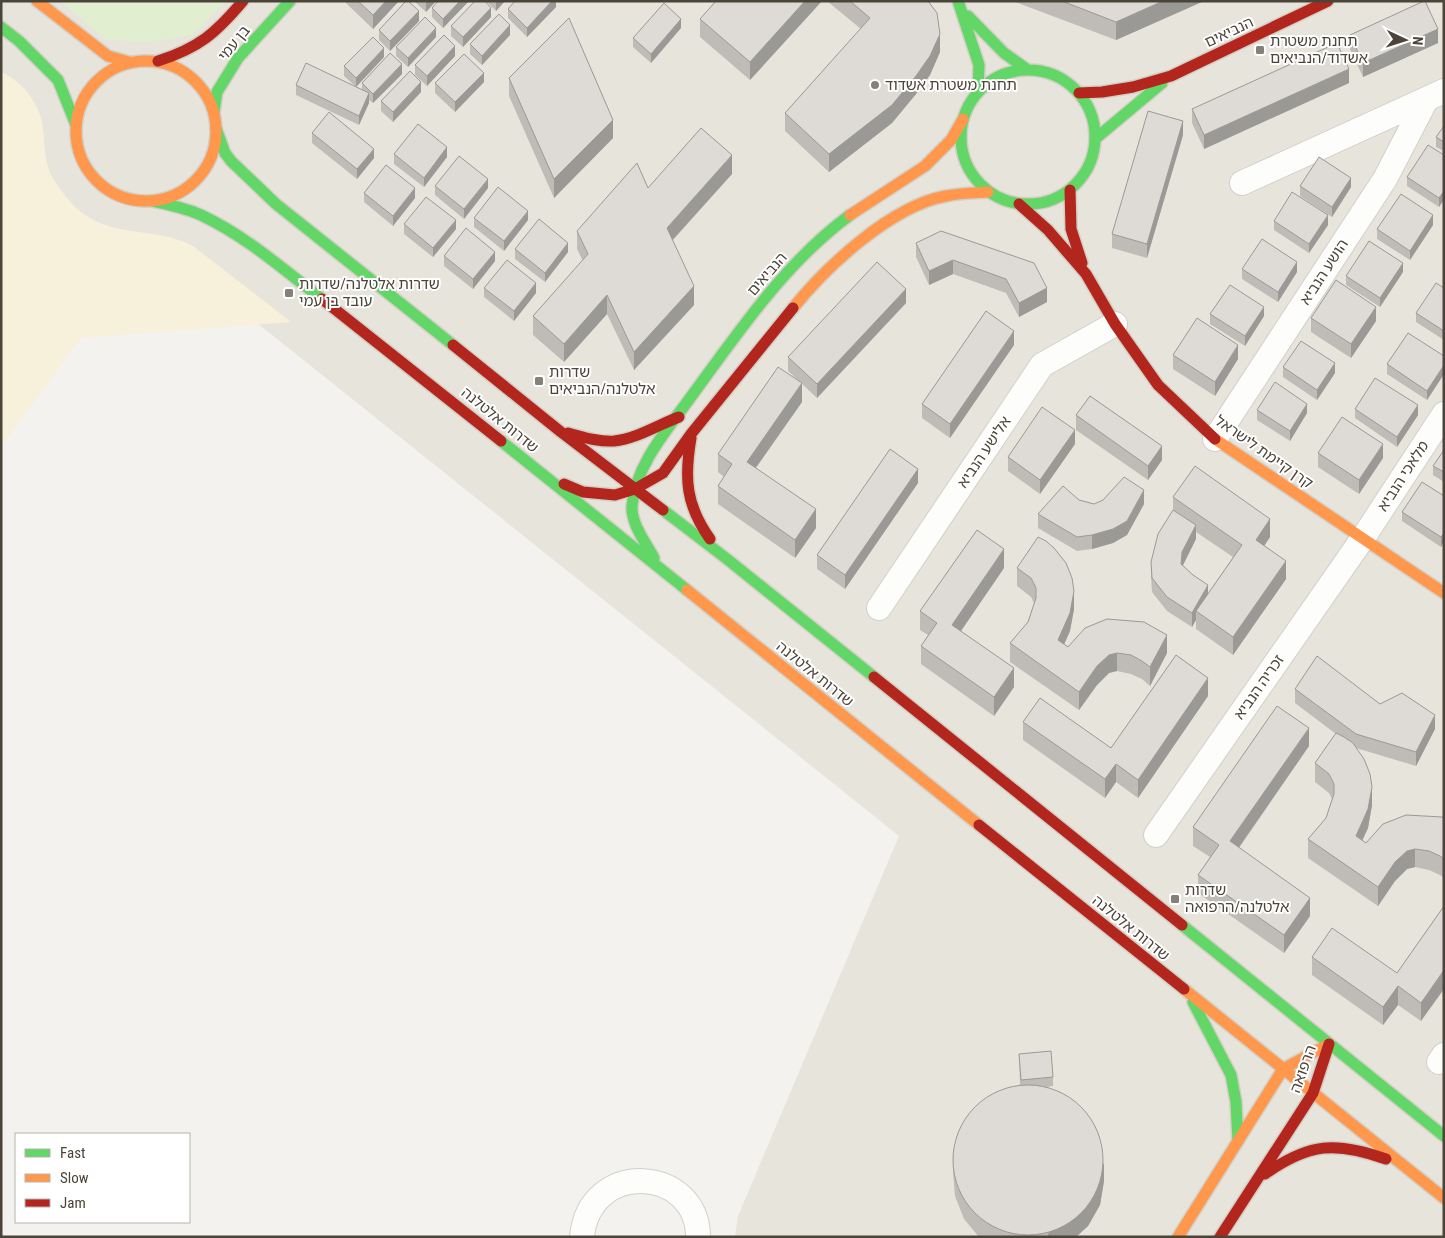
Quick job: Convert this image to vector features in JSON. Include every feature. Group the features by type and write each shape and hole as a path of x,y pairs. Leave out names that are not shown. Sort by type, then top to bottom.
{"main road":[{"path":"37,1 108,56 129,62"},
{"path":"158,61 182,54 210,38 243,1"},
{"name":"בן עמי","path":"214,112 217,92 238,58 290,1"},
{"name":"הנביאים","path":"1079,93 1102,92 1133,87 1171,76 1328,1"},
{"path":"960,5 1004,54 1028,70"},
{"path":"960,5 979,65 978,92"},
{"path":"1,27 19,41 58,80 76,125"},
{"path":"158,61 183,70 202,88 214,112 216,142 212,155 198,178 178,194 152,201 125,198 113,193 102,185 93,176 82,158 77,139 76,125 79,110 93,85 103,75 129,62 158,61"},
{"path":"1028,70 1046,72 1064,80 1079,93 1088,107 1094,123 1095,139 1093,154 1088,167 1080,180 1070,190 1055,199 1037,204 1019,204 1003,200 988,192 976,180 962,152 961,135 963,119 969,105 978,92 992,80 1009,73 1028,70"},
{"name":"הנביאים","path":"1095,139 1171,76"},
{"name":"הנביאים","path":"658,567 634,520 632,508 635,489 647,459 724,352 784,275 839,222 925,166 938,155 951,140 963,119"},
{"name":"שדרות אלטלנה","path":"216,128 225,153 276,204 561,432 727,559 1444,1136"},
{"name":"קרן קיימת לישראל","path":"1070,190 1071,229 1086,274 1114,324 1158,385 1215,439 1444,593"},
{"path":"545,476 583,492 615,496 635,489 663,474 691,434 801,298 825,273 876,228 901,213 926,202 945,196 988,192"},
{"name":"שדרות אלטלנה","path":"152,201 180,207 203,216 245,240 377,341 1444,1198"},
{"name":"קרן קיימת לישראל","path":"1019,204 1048,230 1086,274"},
{"path":"561,432 599,440 614,441 627,438 679,416"},
{"path":"691,434 687,455 687,497 694,514 706,533 727,559"},
{"path":"1189,994 1231,1075 1236,1102 1238,1141"},
{"name":"הרפואה","path":"1178,1237 1283,1069 1329,1044"},
{"name":"הרפואה","path":"1220,1237 1313,1093 1329,1044"},
{"path":"1257,1179 1284,1160 1307,1150 1320,1148 1349,1148 1399,1162"}],"street":[{"name":"הושע הנביא","path":"1242,183 1435,96"},
{"name":"הושע הנביא","path":"1215,439 1385,179 1435,96"},
{"name":"אלישע הנביא","path":"879,608 1042,365 1114,324"},
{"name":"מלאכי הנביא","path":"1363,538 1444,414"},
{"name":"זכריה הנביא","path":"1156,835 1363,538"},
{"path":"582,1237 586,1217 591,1206 599,1197 619,1184 638,1180 652,1181 666,1186 678,1194 688,1204 694,1217 698,1237"}],"shaded area":[{"path":"1,1 1444,1 1444,1237 735,1237 738,1216 899,836 236,306 96,271 1,101"}],"green space":[{"path":"60,1 226,1 192,35 149,42 106,40"}],"sand":[{"path":"1,72 16,81 23,88 39,111 50,173 61,191 75,207 88,217 102,224 164,236 193,246 291,322 81,338 1,447"}],"building":[{"path":"358,1 386,1 373,15"},
{"path":"406,1 419,11 390,41 379,30"},
{"path":"438,1 460,1 443,19 432,8"},
{"path":"475,1 485,1 491,8 463,37 451,26"},
{"path":"515,1 552,1 527,28 508,9"},
{"path":"716,1 805,1 750,62 700,19"},
{"name":"תחנת משטרת אשדוד","path":"850,1 928,1 937,13 940,34 930,56 892,105 829,154 785,113 870,18"},
{"path":"1062,1 1163,1 1116,22"},
{"path":"1424,1 1438,29 1363,63 1350,35"},
{"path":"664,3 681,19 651,54 633,38"},
{"path":"499,14 510,25 482,56 470,44"},
{"path":"425,17 436,28 408,58 396,47"},
{"path":"569,18 613,120 554,179 509,78"},
{"path":"444,35 455,46 427,76 415,65"},
{"path":"373,37 384,48 356,78 344,66"},
{"path":"1337,43 1349,69 1204,135 1192,109"},
{"path":"390,53 402,64 373,94 362,83"},
{"path":"464,54 484,73 455,102 435,83"},
{"path":"306,63 369,93 359,116 296,85"},
{"path":"410,71 421,82 393,112 381,101"},
{"path":"1148,111 1183,121 1147,244 1112,234"},
{"path":"329,112 374,149 357,169 312,133"},
{"path":"418,124 447,147 424,178 394,154"},
{"path":"1444,126 1444,142 1436,137"},
{"path":"701,128 732,155 667,228 694,286 634,352 607,295 564,344 533,316 588,254 577,231 637,163 648,188"},
{"path":"1428,145 1444,155 1444,191 1439,198 1407,177"},
{"path":"459,156 488,179 464,209 435,186"},
{"path":"1319,157 1351,178 1332,207 1300,186"},
{"path":"386,165 415,188 393,216 364,193"},
{"path":"498,187 528,211 504,241 474,218"},
{"path":"1292,192 1328,215 1309,244 1274,221"},
{"path":"1401,194 1433,215 1410,251 1377,229"},
{"path":"426,197 456,220 433,248 404,224"},
{"path":"539,219 568,243 545,273 515,249"},
{"path":"466,228 495,252 473,279 444,256"},
{"path":"941,231 1034,263 1047,288 1019,303 1006,279 953,260 929,271 916,243"},
{"path":"1262,239 1297,262 1278,292 1242,269"},
{"path":"1369,241 1403,263 1380,298 1346,276"},
{"path":"507,260 536,283 514,311 484,288"},
{"path":"877,262 906,289 817,384 788,357"},
{"path":"1336,280 1376,307 1351,344 1311,318"},
{"path":"1436,283 1444,288 1444,331 1416,313"},
{"path":"1230,285 1264,307 1245,336 1210,314"},
{"path":"986,311 1014,331 950,424 922,404"},
{"path":"1197,318 1238,345 1215,382 1173,355"},
{"path":"1408,333 1444,356 1444,365 1427,391 1387,364"},
{"path":"1301,341 1335,363 1317,390 1283,367"},
{"path":"778,367 802,383 747,462 816,509 795,540 718,486 732,464 718,454"},
{"path":"1375,378 1418,405 1397,437 1355,409"},
{"path":"1275,382 1307,404 1290,431 1257,410"},
{"path":"1090,396 1162,446 1148,466 1076,415"},
{"path":"1042,407 1075,430 1040,480 1008,457"},
{"path":"1342,417 1383,444 1359,480 1318,453"},
{"path":"890,449 918,469 845,575 817,555"},
{"path":"1444,450 1444,472 1433,466"},
{"path":"1195,466 1270,519 1256,540 1286,561 1233,637 1196,611 1242,545 1173,497"},
{"path":"1124,477 1144,490 1127,521 1113,529 1077,537 1038,514 1063,486 1079,500 1094,504 1103,500"},
{"path":"1422,482 1444,496 1444,533 1441,537 1402,512"},
{"path":"1173,510 1196,525 1182,552 1181,564 1208,585 1192,613 1167,597 1152,578 1151,562 1158,534"},
{"path":"977,530 1004,549 952,625 1014,668 994,697 921,646 937,623 920,611"},
{"path":"1038,537 1054,548 1066,563 1072,578 1074,591 1070,613 1058,640 1068,647 1085,628 1107,619 1144,622 1167,635 1150,667 1131,655 1117,653 1109,655 1097,666 1079,692 1010,643 1028,622 1036,598 1036,588 1031,578 1017,568"},
{"path":"1176,655 1208,678 1138,780 1116,764 1105,779 1023,722 1040,698 1111,748"},
{"path":"1317,656 1380,704 1402,693 1435,715 1416,752 1356,734 1295,689"},
{"path":"1277,706 1309,728 1230,841 1310,898 1284,935 1198,875 1219,845 1193,827"},
{"path":"1336,733 1353,743 1364,759 1370,774 1372,787 1368,809 1356,836 1366,843 1383,824 1406,815 1442,817 1444,818 1444,859 1429,851 1415,849 1407,851 1395,862 1378,887 1308,839 1326,818 1334,794 1334,784 1329,774 1315,763"},
{"path":"1444,906 1444,970 1421,1003 1398,986 1383,1007 1312,957 1332,928 1397,973"},
{"path":"1051,1051 1053,1077 1021,1080 1019,1054"},
{"path":"1028,1085 1043,1086 1057,1090 1070,1097 1081,1107 1091,1118 1098,1131 1102,1145 1102,1175 1098,1189 1091,1202 1081,1213 1070,1223 1057,1230 1043,1234 1028,1235 1013,1234 999,1230 986,1223 975,1213 965,1202 958,1189 954,1175 953,1160 954,1145 958,1131 965,1118 975,1107 986,1097 999,1090 1013,1086"}],"traffic: fast":[{"path":"214,112 217,92 238,58 290,1"},
{"path":"958,1 979,65 978,92"},
{"path":"968,16 1004,53 1028,70"},
{"path":"1,27 19,41 58,80 76,125"},
{"path":"1028,70 1054,75 1065,81 1075,90 1084,100 1090,111 1095,137 1090,163 1084,174 1075,184 1065,193 1054,199 1028,204 1002,199 991,193 981,184 972,174 966,163 961,137 966,111 972,100 981,90 991,81 1002,75 1028,70"},
{"path":"1095,139 1162,83"},
{"path":"216,128 225,153 231,161 276,204 453,345"},
{"path":"152,201 191,211 219,224 265,254 322,299"},
{"path":"654,558 640,533 632,513 635,490 647,461 664,433 765,298 805,254 850,215"},
{"path":"501,441 687,590"},
{"path":"663,510 874,677"},
{"path":"1182,925 1444,1136"},
{"path":"1193,1002 1231,1075 1236,1102 1238,1141"}],"traffic: slow":[{"path":"37,1 108,56 129,62"},
{"path":"146,61 160,62 173,66 195,82 211,104 215,117 216,131 215,145 211,158 195,180 173,196 160,200 146,201 132,200 119,196 97,180 81,158 77,145 76,131 77,117 81,104 97,82 119,66 132,62 146,61"},
{"path":"850,215 925,166 951,140 963,119"},
{"path":"793,308 842,257 882,225 925,202 946,196 988,192"},
{"path":"1215,439 1444,593"},
{"path":"687,590 979,825"},
{"path":"1184,989 1444,1198"},
{"path":"1178,1237 1283,1069 1329,1044"}],"traffic: jam":[{"path":"158,61 185,51 206,38 243,1"},
{"path":"1079,93 1102,92 1133,87 1171,76 1328,1"},
{"path":"1070,190 1071,229 1082,263"},
{"path":"1019,204 1048,230 1086,274 1115,324 1158,385 1215,439"},
{"path":"322,299 501,441"},
{"path":"564,484 583,492 615,495 635,489 663,473 691,434 793,308"},
{"path":"453,345 561,432 663,510"},
{"path":"568,433 596,440 622,440 639,435 679,417"},
{"path":"691,438 688,466 689,491 696,515 710,539"},
{"path":"874,677 1182,925"},
{"path":"979,825 1184,989"},
{"path":"1220,1237 1313,1093 1329,1044"},
{"path":"1265,1174 1295,1156 1323,1148 1352,1149 1386,1159"}],"place":[{"name":"תחנת משטרת אשדוד/הנביאים","path":"1260,50"},
{"name":"תחנת משטרת אשדוד","path":"875,85"},
{"name":"שדרות אלטלנה/שדרות עובד בן עמי","path":"289,293"},
{"name":"שדרות אלטלנה/הנביאים","path":"539,381"},
{"name":"שדרות אלטלנה/הרפואה","path":"1175,899"}]}
